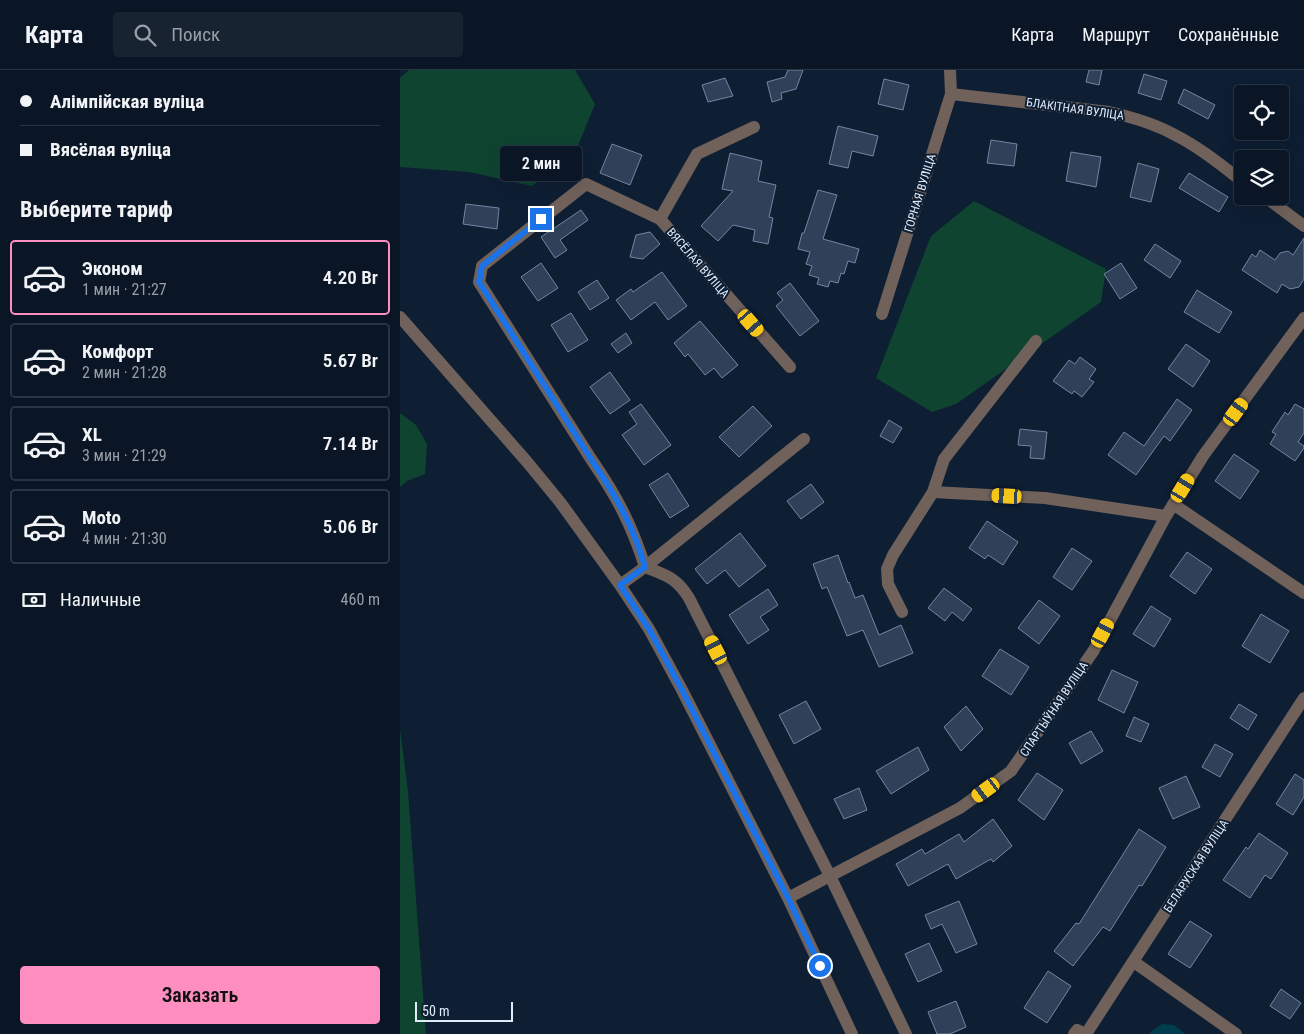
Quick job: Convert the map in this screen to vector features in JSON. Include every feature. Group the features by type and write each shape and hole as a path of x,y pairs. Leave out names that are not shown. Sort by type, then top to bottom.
{"street":[{"name":"ГОРНАЯ ВУЛІЦА","path":"882,314 951,94 950,70"},
{"name":"БЛАКІТНАЯ ВУЛІЦА","path":"951,94 1110,112 1134,118 1174,134 1196,147 1234,175"},
{"path":"660,219 697,154 754,127"},
{"name":"ВЯСЁЛАЯ ВУЛІЦА","path":"645,567 638,542 611,488 479,282 482,266 586,184 660,219 790,368"},
{"path":"1276,205 1304,226"},
{"path":"400,317 560,502 620,585 649,629 788,898 852,1034"},
{"name":"СПАРТЫЎНАЯ ВУЛІЦА","path":"788,898 960,808 1011,771 1094,650 1166,516 1203,456 1304,318"},
{"path":"902,612 888,584 888,569 893,555 932,492 944,459 1036,341"},
{"path":"620,585 804,439"},
{"path":"932,492 1045,498 1166,516"},
{"path":"1174,504 1304,593"},
{"path":"645,567 666,575 683,587 830,876 906,1034"},
{"name":"БЕЛАРУСКАЯ ВУЛІЦА","path":"1086,1034 1304,698"},
{"path":"1134,962 1236,1034"},
{"path":"1074,1034 1077,1030 1086,1034"}],"green space":[{"path":"409,70 575,70 595,104 575,153 532,186 469,172 400,167 400,78"},
{"path":"974,201 1106,269 1101,302 956,404 932,412 876,378 931,236"},
{"path":"400,413 416,425 427,444 425,474 407,481 400,487"},
{"path":"400,729 408,791 426,1034 400,1034"}],"water":[{"path":"1162,1024 1174,1025 1185,1034 1149,1034"}],"building":[{"path":"788,70 803,70 796,89 781,93 782,99 772,102 767,82 785,77"},
{"path":"1089,70 1102,70 1099,85 1086,82"},
{"path":"1144,74 1167,81 1161,100 1138,93"},
{"path":"725,78 733,96 708,102 702,85"},
{"path":"884,79 909,85 903,110 878,104"},
{"path":"1184,89 1215,105 1208,119 1178,103"},
{"path":"838,126 878,136 873,156 852,151 848,168 829,164"},
{"path":"991,140 1017,144 1014,166 987,163"},
{"path":"612,144 642,155 630,185 600,173"},
{"path":"1071,152 1101,157 1096,187 1066,181"},
{"path":"730,153 762,161 758,181 776,185 769,217 773,218 768,244 753,241 755,230 733,225 718,241 701,226 733,191 722,189"},
{"path":"1138,163 1159,169 1151,202 1130,197"},
{"path":"1189,173 1228,197 1219,212 1179,188"},
{"path":"818,190 837,195 823,239 859,249 855,263 848,261 844,274 841,273 838,283 830,281 828,287 817,284 819,278 809,275 812,266 806,264 810,252 798,249"},
{"path":"466,204 499,208 497,229 463,224"},
{"path":"581,210 588,220 560,240 567,250 555,258 541,237"},
{"path":"650,232 660,244 643,259 630,257 636,235"},
{"path":"1304,238 1304,279 1299,287 1290,289 1282,284 1277,293 1242,270 1252,254 1256,257 1260,250 1275,260 1280,253 1288,251 1293,255"},
{"path":"1155,244 1181,261 1170,278 1144,260"},
{"path":"541,263 558,288 538,301 521,277"},
{"path":"1121,263 1137,288 1120,299 1104,274"},
{"path":"662,272 687,306 668,320 655,302 631,320 616,300 631,289 633,292"},
{"path":"597,280 609,298 590,310 578,292"},
{"path":"790,283 819,321 800,336 776,306 783,300 777,293"},
{"path":"1197,290 1232,312 1219,333 1184,312"},
{"path":"571,313 588,340 568,352 551,325"},
{"path":"700,321 738,365 722,378 714,368 705,375 688,354 685,357 674,343"},
{"path":"626,333 632,343 618,353 611,344"},
{"path":"1186,344 1210,361 1193,387 1168,369"},
{"path":"1080,357 1096,369 1089,379 1094,382 1082,397 1074,391 1072,394 1053,381 1069,360 1075,364"},
{"path":"610,372 630,400 610,414 590,387"},
{"path":"1177,399 1192,410 1170,441 1164,436 1136,475 1108,455 1124,432 1144,446"},
{"path":"641,404 671,445 644,465 622,435 637,424 629,412"},
{"path":"1295,404 1304,409 1304,433 1298,442 1304,448 1295,461 1270,444 1276,434 1272,432 1285,412 1288,415"},
{"path":"753,406 772,426 739,457 719,437"},
{"path":"889,420 902,428 893,443 880,436"},
{"path":"1020,429 1047,432 1044,459 1030,458 1031,446 1018,445"},
{"path":"1234,454 1259,471 1240,499 1215,481"},
{"path":"668,473 689,506 670,518 649,485"},
{"path":"811,484 824,502 801,519 787,501"},
{"path":"987,521 1018,542 1003,565 988,555 985,559 969,548"},
{"path":"740,533 766,566 739,587 725,570 707,584 695,569"},
{"path":"1072,548 1092,561 1072,590 1053,577"},
{"path":"1187,552 1212,569 1195,594 1170,576"},
{"path":"838,555 855,598 863,595 879,635 901,625 913,653 879,667 863,630 847,636 827,587 822,589 813,564"},
{"path":"944,588 972,609 963,621 952,612 945,621 928,608"},
{"path":"768,589 778,605 760,617 769,630 748,644 729,615"},
{"path":"1039,600 1060,616 1039,644 1018,628"},
{"path":"1151,606 1171,619 1154,647 1133,634"},
{"path":"1261,614 1289,631 1270,663 1242,646"},
{"path":"1000,649 1029,667 1011,695 982,676"},
{"path":"1112,670 1138,682 1124,713 1098,700"},
{"path":"806,701 821,729 794,744 779,715"},
{"path":"1239,704 1257,715 1248,730 1230,718"},
{"path":"966,706 983,729 961,751 944,727"},
{"path":"1134,717 1149,724 1141,742 1126,736"},
{"path":"1091,731 1103,751 1081,764 1069,743"},
{"path":"1215,744 1233,754 1220,777 1202,767"},
{"path":"918,747 929,770 891,794 876,771"},
{"path":"1037,773 1063,790 1044,820 1018,800"},
{"path":"1295,774 1304,780 1304,797 1293,815 1276,804"},
{"path":"1186,776 1200,807 1173,819 1159,788"},
{"path":"859,788 867,810 844,819 834,799"},
{"path":"993,819 1012,846 993,862 991,859 956,879 948,864 908,886 896,864 922,849 925,854 959,834 964,842"},
{"path":"1139,829 1166,847 1142,886 1139,885 1110,931 1103,927 1073,966 1054,951 1076,923 1079,924"},
{"path":"1259,833 1288,853 1271,879 1265,875 1250,898 1223,880 1246,847 1248,849"},
{"path":"959,901 977,944 956,953 942,924 931,929 925,915"},
{"path":"1190,921 1212,935 1190,968 1168,954"},
{"path":"929,943 942,971 918,982 905,954"},
{"path":"1048,971 1071,986 1047,1023 1024,1008"},
{"path":"1281,989 1301,1003 1290,1019 1270,1006"},
{"path":"956,1001 966,1027 950,1034 937,1034 928,1012"}],"route":[{"path":"541,219 482,266 479,282 611,488 627,518 638,542 645,567 620,585 649,629 682,690 788,898 820,966"}]}
